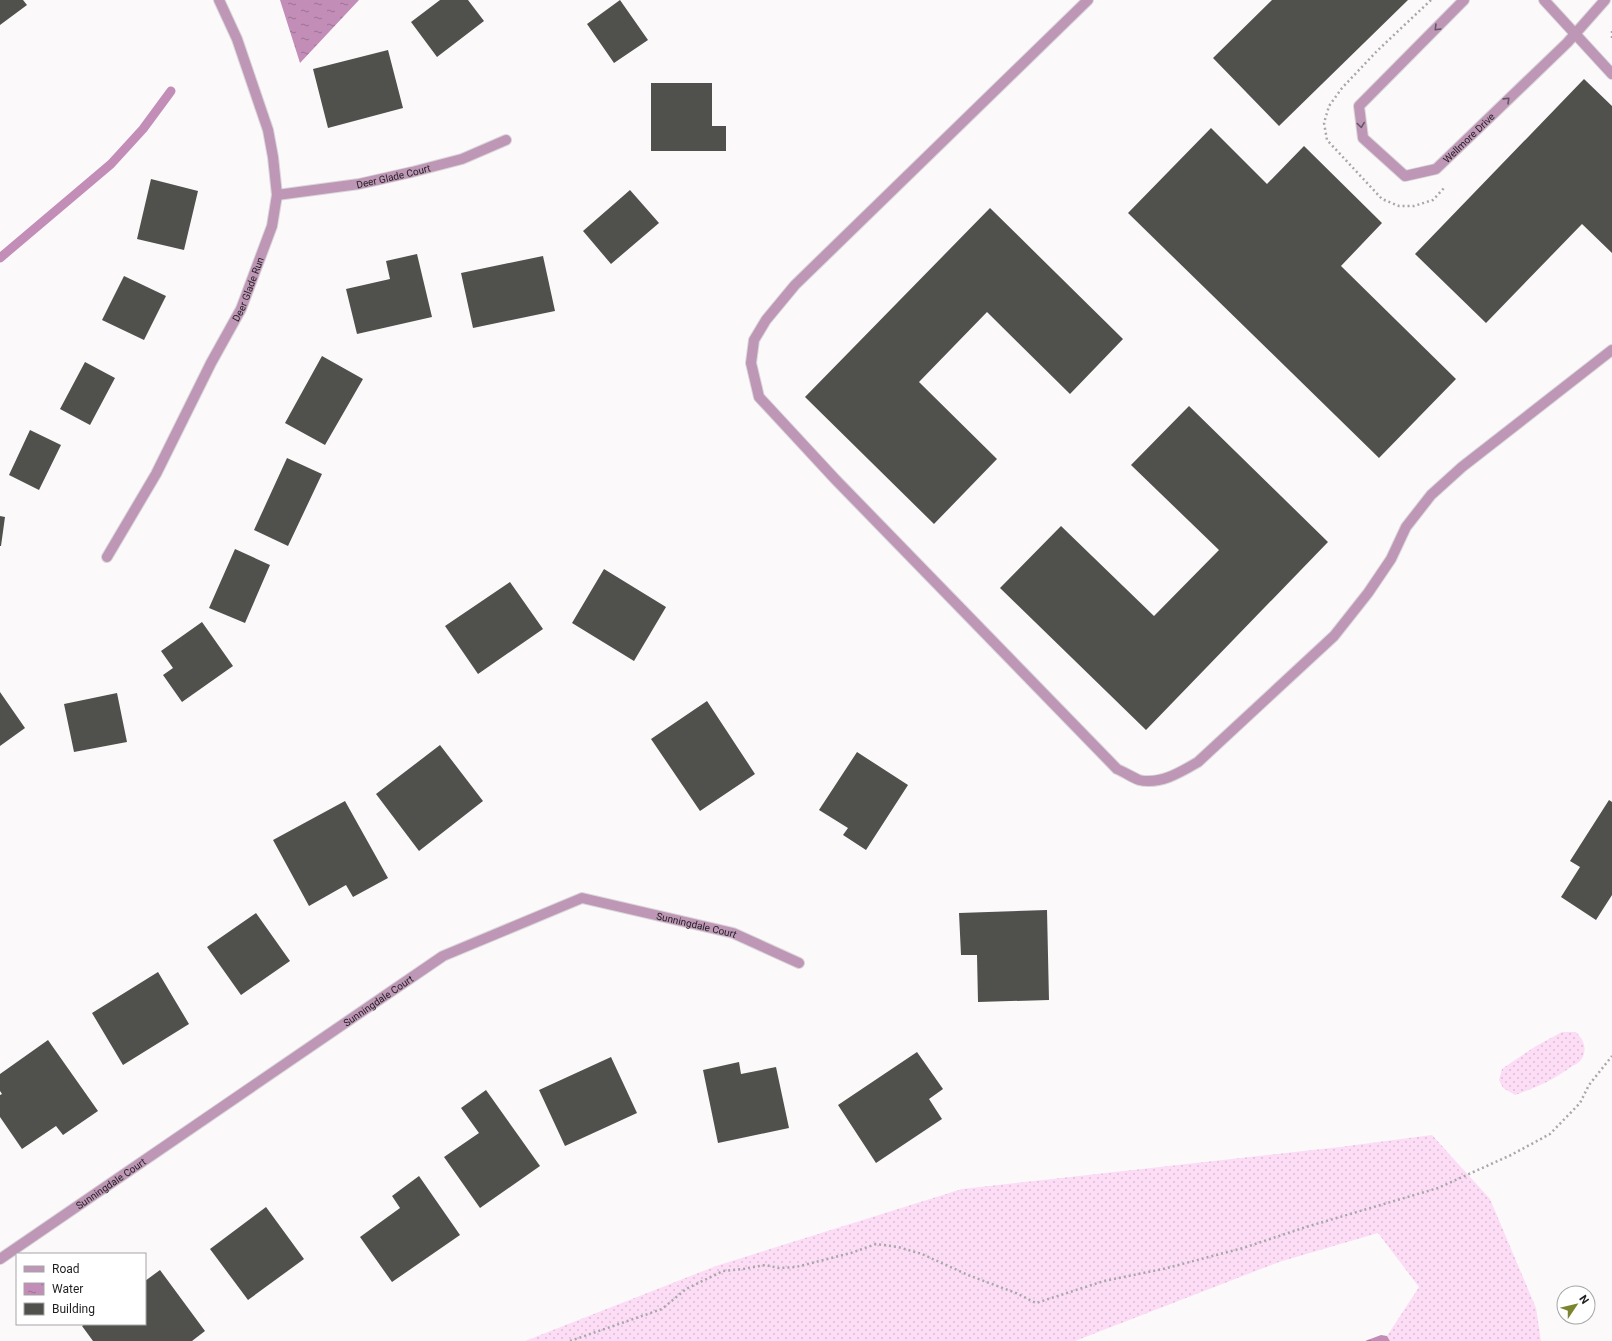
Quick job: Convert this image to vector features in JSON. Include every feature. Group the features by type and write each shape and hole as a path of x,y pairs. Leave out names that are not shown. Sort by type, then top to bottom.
{"street":[{"name":"Deer Glade Run","path":"107,557 156,474 211,363 241,309 272,226 277,195 273,157 268,130 237,39 219,0"},
{"path":"1088,0 795,285 766,320 754,340 751,363 759,397 835,479 1117,769 1140,780 1159,780 1180,773 1198,762 1334,636 1368,593 1391,558 1406,527 1430,495 1462,467 1612,350"},
{"name":"Wellmore Drive","path":"1464,0 1359,106 1363,138 1405,176 1436,169 1574,34 1605,0"},
{"path":"1544,0 1612,74"},
{"name":"Deer Glade Court","path":"277,195 359,184 412,172 462,159 506,140"},
{"name":"Sunningdale Court","path":"0,1259 443,956 582,898 733,933 799,964"}],"path":[{"path":"1431,0 1377,51 1342,88 1329,106 1324,123 1327,140 1382,199 1399,206 1414,206 1433,200 1448,185"},
{"path":"1612,31 1612,38"},
{"path":"570,1341 662,1309 686,1289 723,1271 744,1269 765,1264 780,1268 796,1267 876,1244 898,1247 922,1254 968,1275 1016,1293 1036,1303 1104,1281 1163,1269 1243,1248 1306,1227 1438,1188 1511,1155 1550,1134 1580,1103 1589,1085 1612,1056"}],"shaded area":[{"path":"1562,1032 1576,1032 1581,1038 1585,1049 1580,1061 1551,1080 1515,1095 1503,1088 1499,1080 1502,1069 1536,1046"},
{"path":"1432,1135 1490,1199 1536,1308 1541,1341 1390,1341 1387,1336 1419,1287 1378,1233 1279,1262 1075,1341 525,1341 716,1266 962,1189 1340,1147"}],"water":[{"path":"280,0 359,0 300,63"},
{"path":"1381,1335 1387,1336 1390,1341 1365,1341"}],"building":[{"path":"0,0 23,0 27,5 0,25"},
{"path":"440,0 468,0 484,21 437,57 411,22"},
{"path":"620,0 648,40 614,63 587,24"},
{"path":"1272,0 1408,0 1279,126 1213,58"},
{"path":"388,50 403,108 328,128 313,69"},
{"path":"1584,79 1612,106 1612,253 1582,224 1486,323 1415,254"},
{"path":"651,83 712,83 712,126 726,126 726,151 651,151"},
{"path":"1211,128 1267,184 1304,146 1382,223 1341,266 1456,379 1379,458 1128,213"},
{"path":"151,179 198,191 184,250 137,239"},
{"path":"630,190 659,223 611,264 583,231"},
{"path":"990,208 1123,339 1070,394 987,312 919,382 997,459 934,524 805,397"},
{"path":"417,254 432,317 357,334 346,289 390,279 386,261"},
{"path":"543,256 555,311 473,328 461,273"},
{"path":"124,276 166,296 144,340 102,320"},
{"path":"322,356 363,379 325,445 285,423"},
{"path":"85,362 115,378 90,425 60,409"},
{"path":"1189,406 1328,542 1146,730 1000,588 1061,526 1154,616 1219,550 1131,465"},
{"path":"30,430 61,445 39,490 9,475"},
{"path":"287,458 322,474 288,546 254,530"},
{"path":"0,516 5,517 1,546 0,546"},
{"path":"235,549 270,565 245,623 209,608"},
{"path":"604,569 666,607 634,661 572,623"},
{"path":"510,582 543,629 478,674 445,626"},
{"path":"202,622 233,666 182,702 163,675 173,668 161,651"},
{"path":"0,692 25,728 0,746"},
{"path":"117,693 127,742 74,752 64,704"},
{"path":"707,701 755,774 700,811 651,739"},
{"path":"440,745 483,801 419,851 376,794"},
{"path":"857,752 908,785 866,850 843,835 848,828 819,810"},
{"path":"1609,800 1612,802 1612,895 1596,920 1561,897 1580,867 1570,861"},
{"path":"345,801 388,878 353,897 346,885 309,906 273,840"},
{"path":"1047,910 1049,1000 978,1002 977,955 961,955 959,913"},
{"path":"256,913 290,961 241,995 207,947"},
{"path":"158,972 189,1024 123,1065 92,1013"},
{"path":"48,1040 98,1111 63,1135 56,1126 22,1149 0,1117 0,1095 2,1094 0,1091 0,1074"},
{"path":"917,1052 943,1089 929,1099 942,1119 876,1163 838,1105"},
{"path":"611,1057 637,1113 565,1146 539,1090"},
{"path":"739,1062 741,1074 776,1067 789,1128 718,1143 703,1070"},
{"path":"486,1090 540,1166 480,1208 444,1157 479,1133 461,1108"},
{"path":"419,1176 460,1235 392,1282 360,1237 400,1208 392,1196"},
{"path":"266,1207 304,1259 248,1300 210,1249"},
{"path":"160,1270 205,1331 192,1341 93,1341 82,1326 84,1325 146,1325 146,1280"}],"waterway":[{"path":"0,258 111,164 143,129 171,91"}]}
